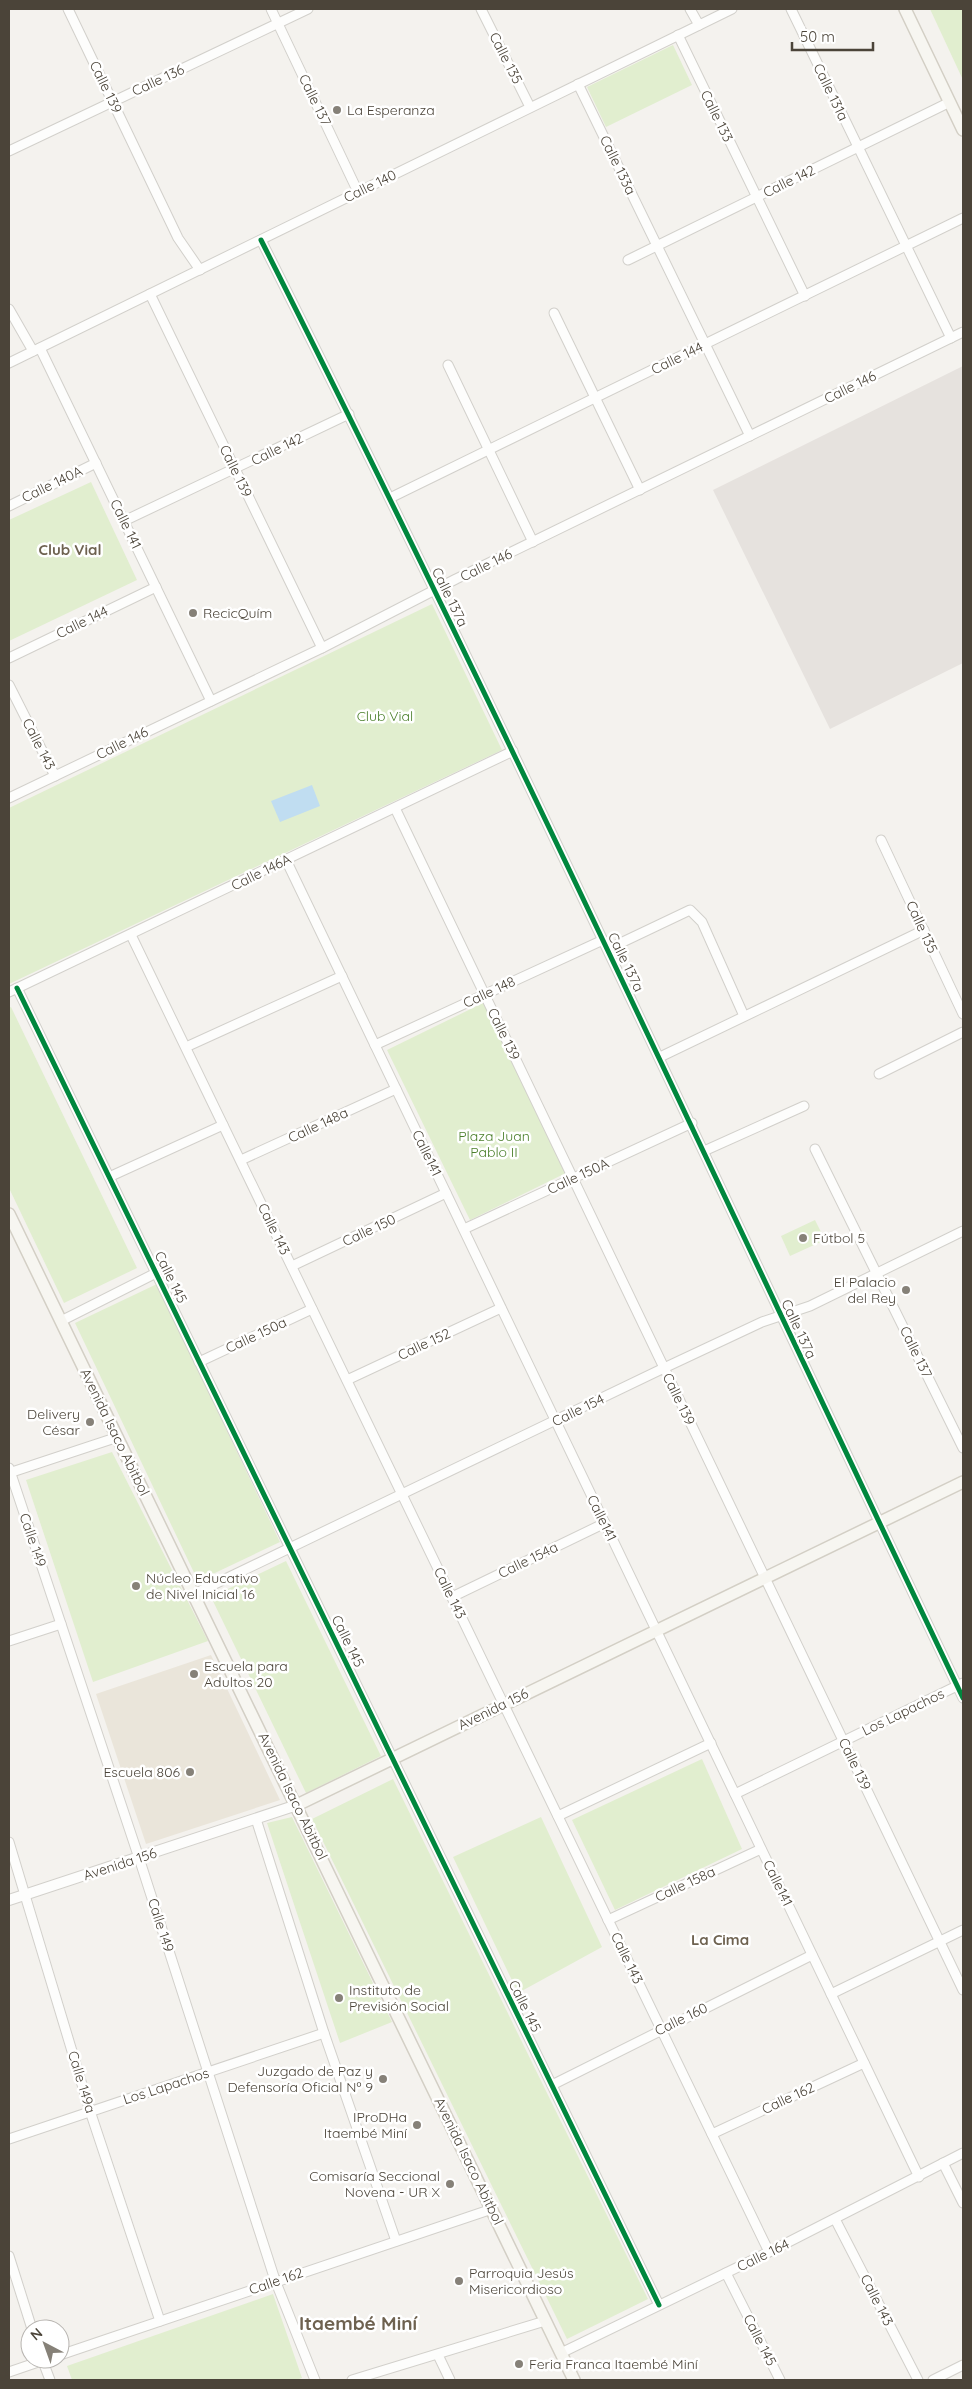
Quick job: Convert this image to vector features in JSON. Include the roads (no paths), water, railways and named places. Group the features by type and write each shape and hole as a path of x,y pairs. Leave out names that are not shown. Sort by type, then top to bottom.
{"main road":[{"path":"904,9 963,130"},
{"name":"Avenida Isaco Abitbol","path":"9,1214 297,1804 574,2380"},
{"name":"Avenida 156","path":"297,1804 963,1482"}],"street":[{"name":"Calle 139","path":"68,9 178,238 200,270"},
{"name":"Calle 137","path":"271,9 358,192"},
{"name":"Calle 136","path":"9,151 308,9"},
{"name":"Calle 135","path":"481,9 530,107"},
{"path":"690,9 698,25"},
{"name":"Calle 140","path":"9,363 732,9"},
{"name":"Calle 131a","path":"791,9 951,338"},
{"name":"Calle 133","path":"678,35 805,296"},
{"name":"Calle 133a","path":"578,84 750,436"},
{"name":"Calle 142","path":"628,260 950,102"},
{"name":"Calle 144","path":"390,498 963,218"},
{"name":"Calle 137a","path":"261,240 349,414 513,751 692,1123 780,1316 879,1523 961,1685 963,1698"},
{"name":"Calle 139","path":"150,294 322,648"},
{"name":"Calle 141","path":"9,309 37,349 96,463 210,701"},
{"path":"554,313 640,490"},
{"name":"Calle 146","path":"9,798 322,648 434,590 963,332"},
{"path":"448,366 533,542"},
{"name":"Calle 142","path":"124,521 349,414"},
{"name":"Calle 140A","path":"9,506 96,463"},
{"name":"Calle 144","path":"9,658 156,587"},
{"name":"Calle 143","path":"9,685 55,776"},
{"name":"Calle 146A","path":"13,990 513,751"},
{"name":"Calle 139","path":"395,808 963,1990"},
{"name":"Calle 135","path":"881,840 963,1014"},
{"name":"Calle141","path":"286,860 919,2177"},
{"path":"608,949 690,910 702,922 744,1016"},
{"path":"660,1057 924,930"},
{"name":"Calle 143","path":"131,934 769,2252"},
{"name":"Calle 148","path":"375,1044 603,940"},
{"path":"186,1047 342,976"},
{"name":"Calle 145","path":"13,990 109,1177 659,2305"},
{"path":"879,1074 963,1032"},
{"name":"Calle 148a","path":"241,1160 396,1089"},
{"path":"704,1151 804,1106"},
{"name":"Calle 150A","path":"464,1229 692,1123"},
{"path":"109,1177 224,1125"},
{"name":"Calle 137","path":"815,1149 963,1448"},
{"name":"Calle 150","path":"292,1266 446,1193"},
{"name":"Calle 154","path":"194,1594 664,1368 762,1322 810,1306 963,1231"},
{"path":"61,1321 156,1273"},
{"name":"Calle 152","path":"347,1380 501,1308"},
{"name":"Calle 150a","path":"199,1362 312,1309"},
{"path":"9,1471 118,1437"},
{"name":"Calle 149","path":"9,1471 140,1858 276,2280 314,2380"},
{"name":"Calle 154a","path":"452,1597 605,1523"},
{"path":"9,1641 61,1624"},
{"name":"Los Lapachos","path":"735,1794 961,1685"},
{"path":"558,1816 711,1744"},
{"name":"Avenida 156","path":"9,1900 140,1858 297,1804"},
{"path":"256,1819 324,2033 396,2240"},
{"name":"Calle 149a","path":"9,1842 90,2111 160,2321"},
{"name":"Calle 158a","path":"608,1920 761,1849"},
{"path":"831,1994 963,1930"},
{"name":"Calle 160","path":"552,2085 812,1955"},
{"name":"Los Lapachos","path":"9,2138 209,2073 324,2033"},
{"name":"Calle 162","path":"712,2134 864,2063"},
{"name":"Calle 164","path":"561,2353 769,2252 963,2153"},
{"path":"943,2163 963,2203"},
{"name":"Calle 162","path":"70,2351 492,2209"},
{"name":"Calle 143","path":"835,2219 918,2380"},
{"path":"9,2256 29,2319"},
{"name":"Calle 145","path":"726,2273 780,2380"},
{"path":"352,2380 545,2321"},
{"path":"438,2355 450,2380"},
{"path":"933,2380 963,2365"}],"water":[{"path":"312,785 320,806 280,822 271,801"}],"place":[{"name":"La Esperanza","path":"337,110"},
{"name":"RecicQuím","path":"193,613"},
{"name":"Fútbol 5","path":"803,1238"},
{"name":"El Palacio del Rey","path":"906,1290"},
{"name":"Delivery César","path":"90,1422"},
{"name":"Núcleo Educativo de Nivel Inicial 16","path":"136,1586"},
{"name":"Escuela para Adultos 20","path":"194,1674"},
{"name":"Escuela 806","path":"190,1772"},
{"name":"Instituto de Previsión Social","path":"339,1998"},
{"name":"Juzgado de Paz y Defensoría Oficial Nº 9","path":"383,2079"},
{"name":"IProDHa Itaembé Miní","path":"417,2125"},
{"name":"Comisaría Seccional Novena - UR X","path":"450,2184"},
{"name":"Parroquia Jesús Misericordioso","path":"459,2281"},
{"name":"Feria Franca Itaembé Miní","path":"519,2364"}],"district":[{"name":"Club Vial","path":"70,549"},
{"name":"La Cima","path":"720,1939"},
{"name":"Itaembé Miní","path":"358,2323"}],"park label":[{"name":"Plaza Juan Pablo II","path":"494,1144"}]}
